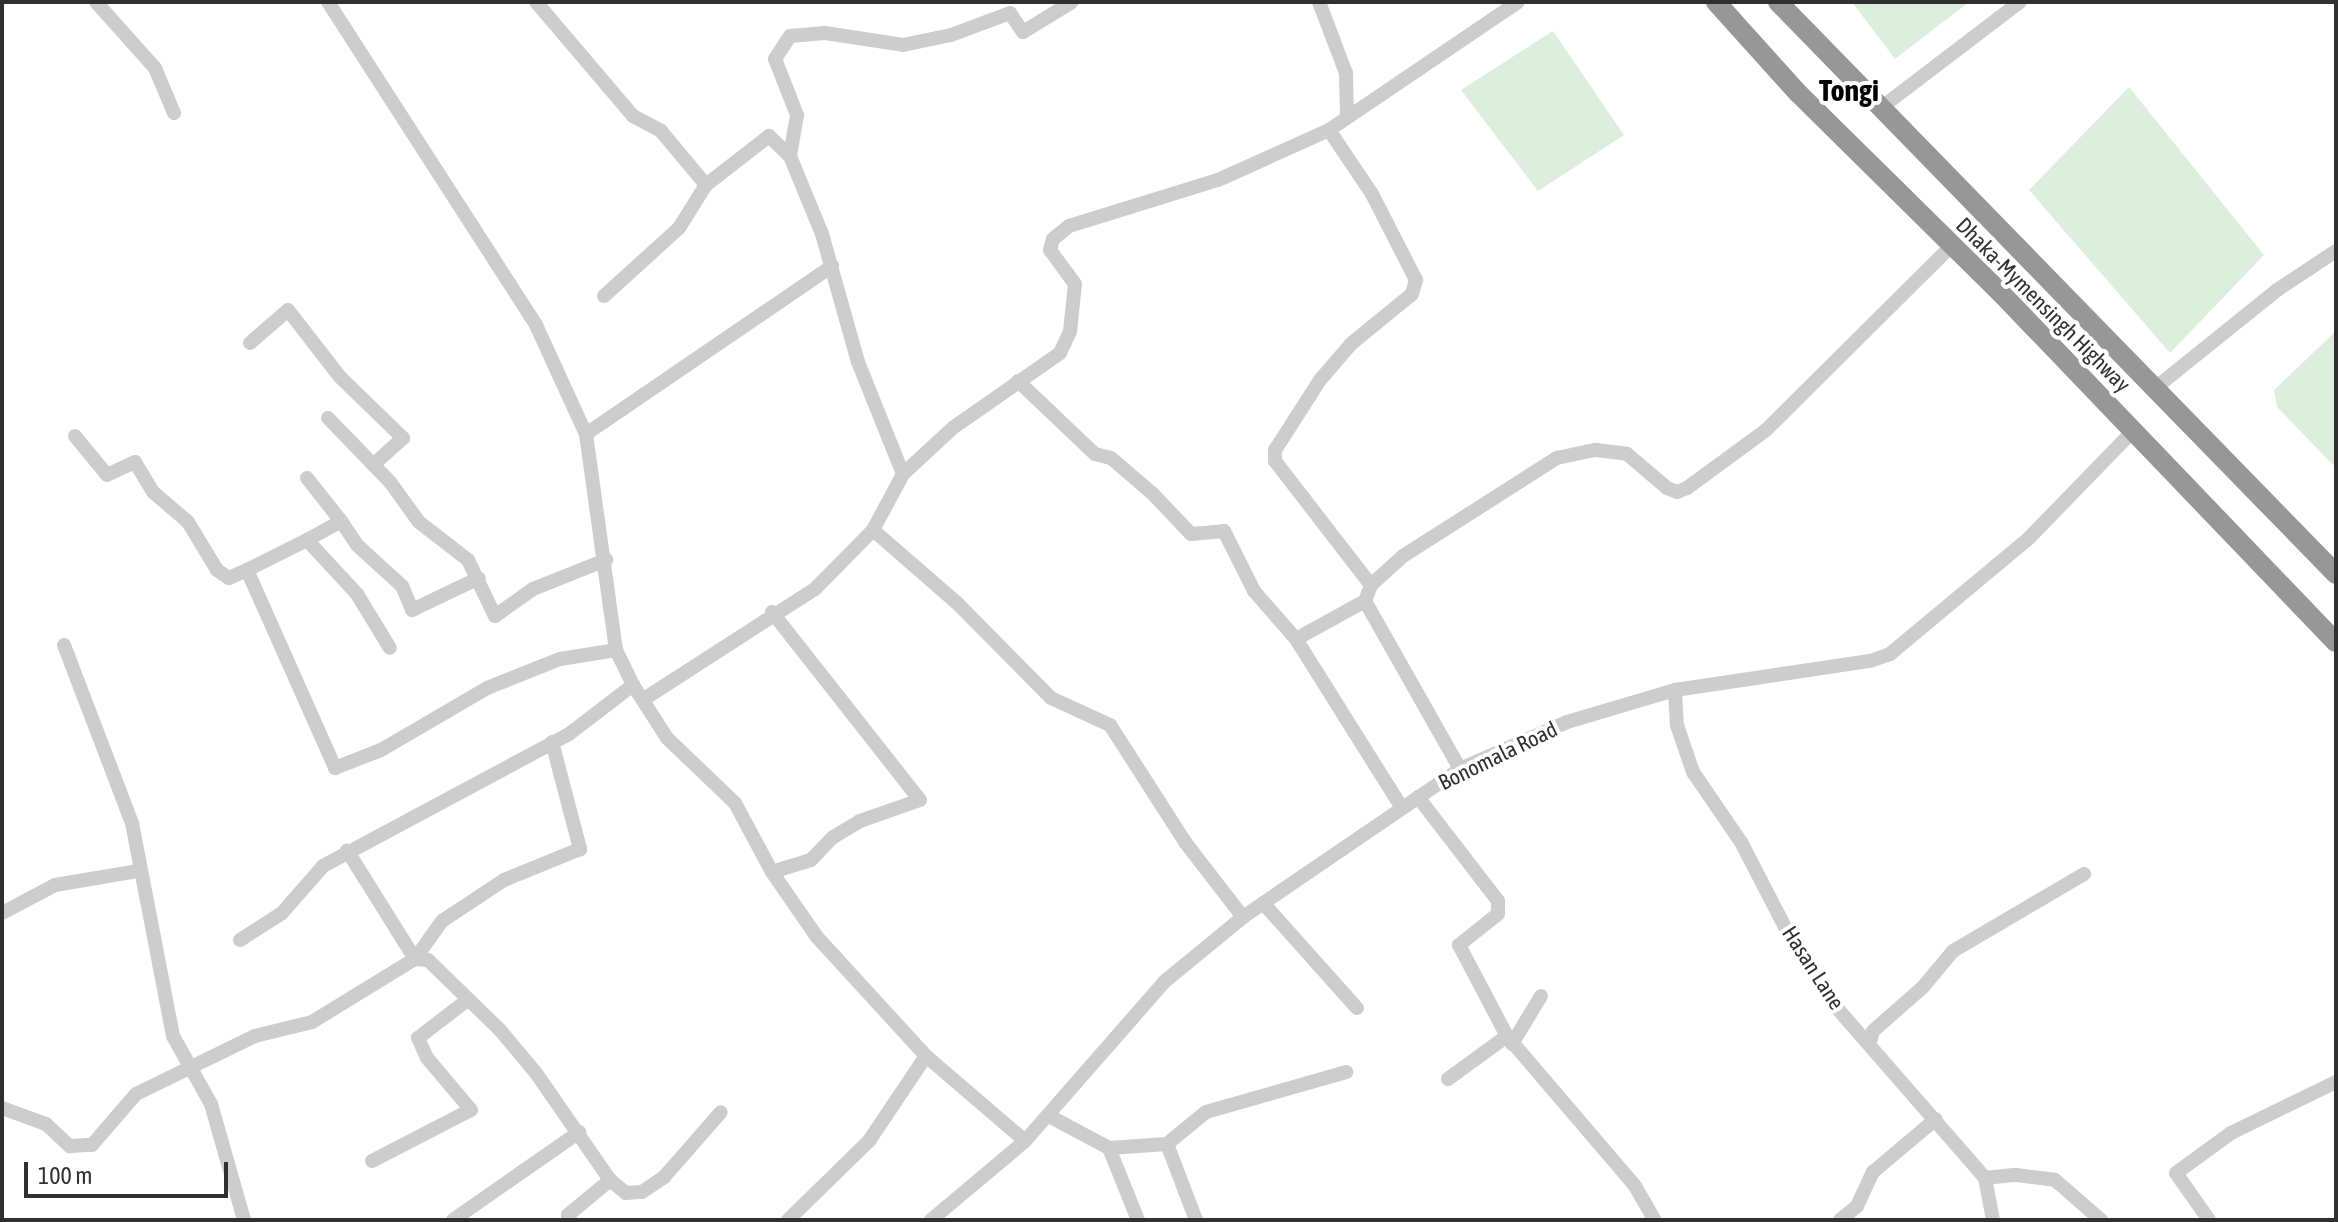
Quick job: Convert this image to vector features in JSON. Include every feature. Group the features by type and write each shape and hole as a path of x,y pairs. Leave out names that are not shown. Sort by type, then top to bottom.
{"highway":[{"name":"Dhaka-Mymensingh Highway","path":"1716,2 1798,93 2133,431 2336,642"},
{"name":"Dhaka-Mymensingh Highway","path":"1778,2 2336,574"}],"street":[{"path":"96,2 155,68 174,113"},
{"path":"328,2 536,325 586,434 606,560 616,650 633,685 667,738 735,803 772,872 817,937 926,1056 1025,1141"},
{"path":"536,2 623,105 661,131 706,185"},
{"path":"790,156 797,115 775,59 790,36 825,33 903,45 951,35 1010,13 1023,32 1072,2"},
{"path":"1319,2 1346,73 1347,117"},
{"path":"644,699 772,612 815,589 873,530 903,474 954,427 1060,353 1070,332 1075,284 1050,250 1053,239 1069,226 1218,180 1329,130 1518,2"},
{"path":"1882,107 2020,2"},
{"path":"1329,130 1372,194 1416,280 1412,294 1351,344 1320,380 1275,450 1275,461 1371,585"},
{"path":"604,296 679,228 706,185 769,136 790,156 832,266 858,362 903,474"},
{"path":"1296,639 1365,601 1371,585 1403,556 1557,458 1596,450 1627,454 1667,488 1677,492 1687,488 1765,431 1951,246"},
{"path":"2154,389 2277,290 2336,251"},
{"path":"586,434 832,266"},
{"path":"250,343 288,310 340,377 403,438 373,465"},
{"path":"1018,381 1095,454 1111,458 1153,494 1191,534 1224,531 1254,591 1296,639 1402,808"},
{"path":"328,418 373,465 419,522 461,552 479,578 497,617 533,589 606,560"},
{"name":"Bonomala Road","path":"931,1220 1025,1141 1164,982 1243,917 1460,769 1567,722 1675,690 1870,661 1890,654 2029,538 2133,431"},
{"path":"75,436 107,475 135,462 139,476 188,522 217,570 229,578 341,521"},
{"path":"307,478 357,545 402,586 412,610 479,578"},
{"path":"873,530 958,604 1051,698 1110,725 1185,842 1243,917"},
{"path":"307,540 357,594 390,648"},
{"path":"247,570 335,768 381,750 487,688 560,659 616,650"},
{"path":"1365,601 1460,769"},
{"path":"772,612 920,800 860,821 833,837 811,860 772,872"},
{"path":"64,645 122,790 163,1003 173,1036 193,1067 219,1126 244,1220"},
{"path":"240,940 282,913 323,866 347,850 475,789 552,742 633,685"},
{"name":"Hasan Lane","path":"1675,690 1677,725 1693,772 1741,842 1797,950 1836,1007 1870,1042 1985,1178 1993,1220"},
{"path":"2,1108 46,1124 70,1146 92,1145 136,1094 255,1036 312,1022 415,959 451,914 504,880 580,849 552,742"},
{"path":"1418,797 1498,901 1498,914 1459,945 1510,1040 1635,1186 1655,1220"},
{"path":"347,850 415,959"},
{"path":"2,913 55,885 139,871"},
{"path":"1870,1042 1873,1031 1923,987 1953,951 2084,874"},
{"path":"1263,903 1357,1008"},
{"path":"415,959 428,960 466,1001 500,1030 579,1132 610,1180 626,1193 642,1192 664,1177 721,1112"},
{"path":"1448,1079 1510,1040 1541,996"},
{"path":"372,1161 471,1110 427,1058 418,1038 466,1001"},
{"path":"788,1220 869,1141 926,1056"},
{"path":"1049,1116 1109,1148 1167,1144 1206,1112 1346,1072"},
{"path":"2209,1220 2176,1173 2231,1133 2336,1082"},
{"path":"1840,1220 1857,1206 1873,1172 1936,1119"},
{"path":"453,1220 579,1132"},
{"path":"1167,1144 1196,1220"},
{"path":"1109,1148 1138,1220"},
{"path":"1985,1178 2016,1175 2055,1180 2101,1220"},
{"path":"570,1220 568,1215 610,1180"}],"green space":[{"path":"1852,2 1969,2 1895,59"},
{"path":"1553,31 1624,135 1538,191 1461,90"},
{"path":"2129,87 2264,255 2170,353 2029,190"},
{"path":"2336,331 2336,468 2277,407 2274,390"}],"district":[{"name":"Tongi","path":"1849,90"}]}
